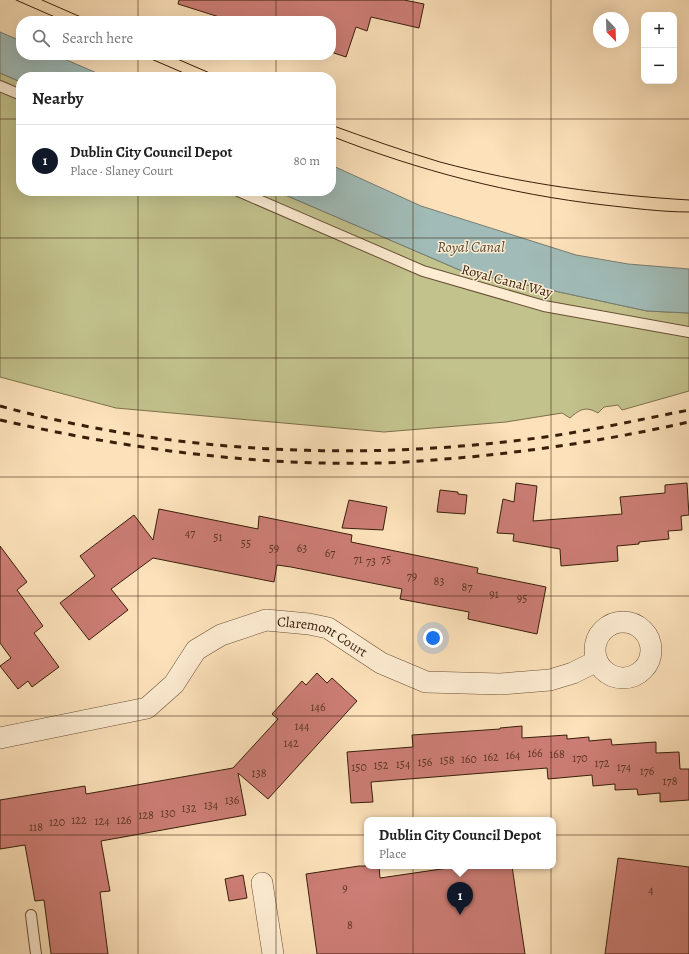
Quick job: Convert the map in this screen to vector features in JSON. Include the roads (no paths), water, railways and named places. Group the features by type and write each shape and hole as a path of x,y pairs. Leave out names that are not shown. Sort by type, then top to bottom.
{"street":[{"name":"Claremont Court","path":"0,738 147,708 174,684 196,650 221,635 266,620 309,624 328,628 381,663 426,682 500,684 550,680 573,673 597,661"},
{"path":"262,883 272,954"}],"lane":[{"path":"0,86 16,93"},
{"name":"Royal Canal Way","path":"250,196 423,271 544,306 689,332"},
{"path":"30,915 36,954"}],"water":[{"path":"0,32 16,39 16,60 67,60 94,72 16,72 16,80 0,73"},
{"name":"Royal Canal","path":"336,167 421,206 576,255 628,264 689,269 689,313 647,311 462,271 288,196 336,196"}],"tram line":[{"path":"16,0 53,16"},
{"path":"42,0 79,16"},
{"path":"154,60 181,72"},
{"path":"180,60 207,72"},
{"path":"336,127 440,162 502,177 595,192 689,200"},
{"path":"336,138 398,160 465,180 499,188 604,205 657,211 689,212"}],"railway":[{"path":"0,406 68,422 136,435 205,444 274,449 344,451 414,449 483,444 552,436 689,410"},
{"path":"0,420 140,447 235,458 330,463 408,462 516,452 632,434 689,422"}],"place":[{"name":"Dublin City Council Depot","path":"460,915"}]}
